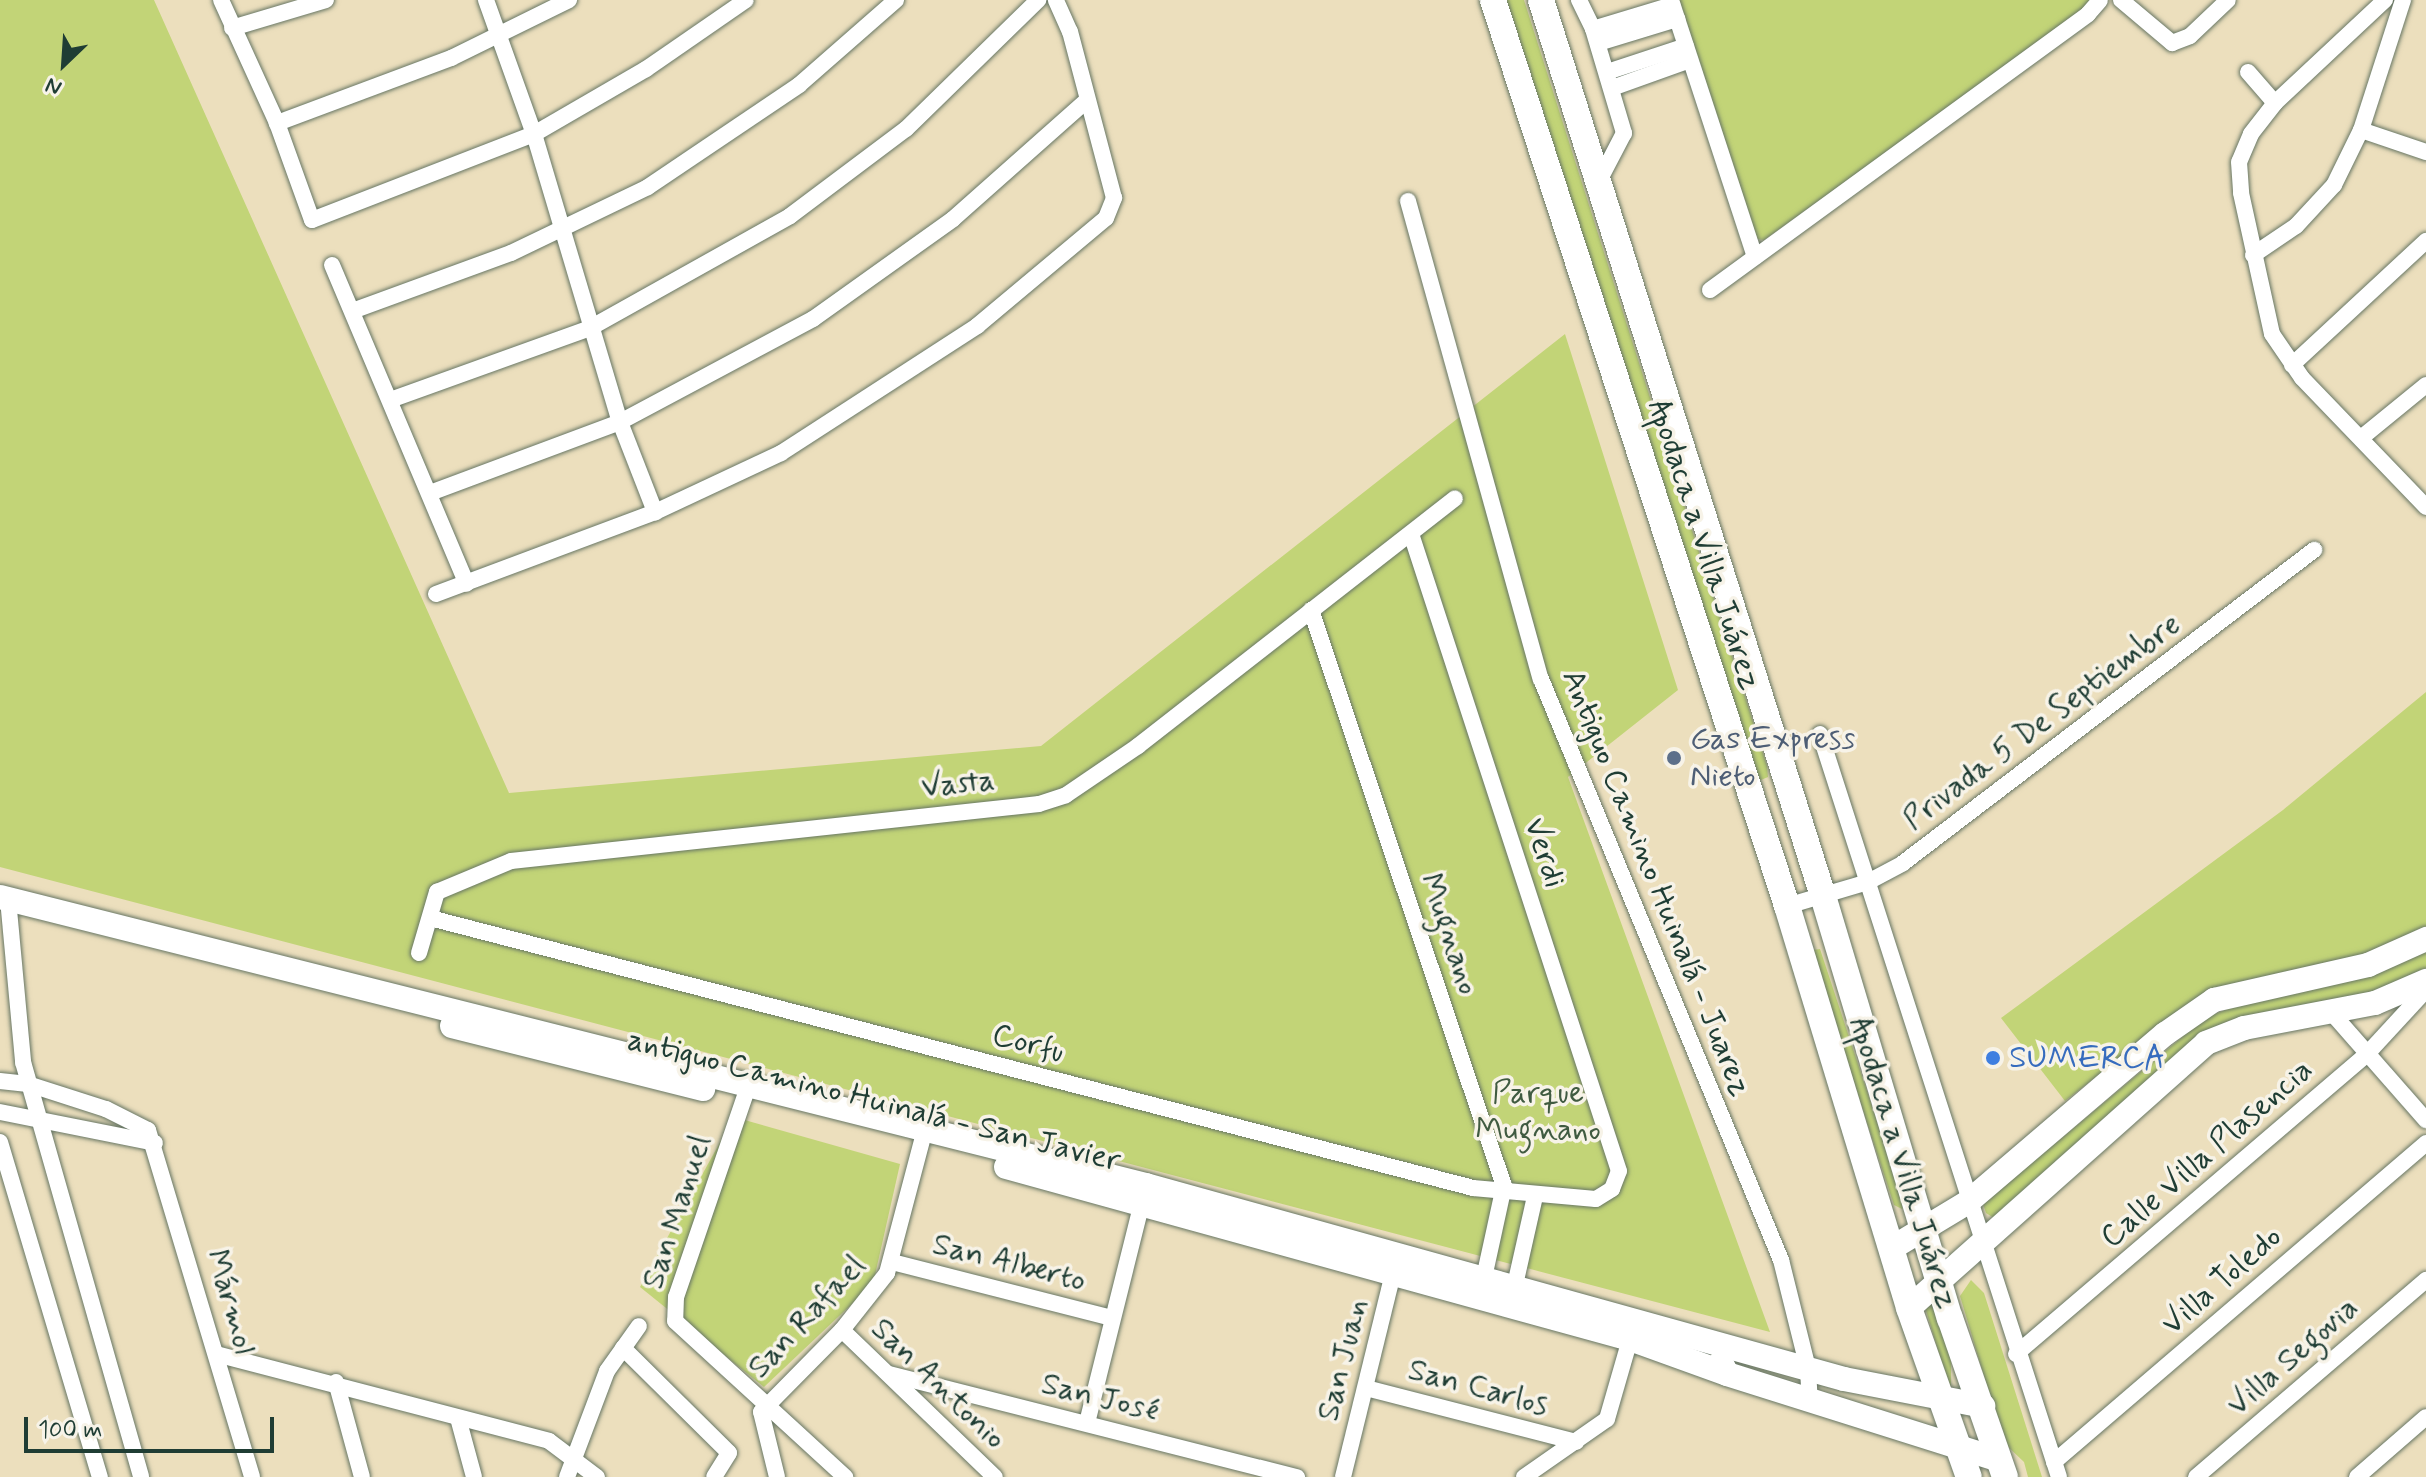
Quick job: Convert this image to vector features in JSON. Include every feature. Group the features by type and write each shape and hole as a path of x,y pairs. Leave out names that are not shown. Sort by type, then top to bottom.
{"main road":[{"name":"Apodaca a Villa Juárez","path":"1493,0 1787,906 1909,1308 1943,1396 1969,1477"},
{"name":"Apodaca a Villa Juárez","path":"1541,0 1823,896 1939,1283 2002,1468"},
{"path":"4,905 1144,1194 1633,1329 1708,1339 1808,1368 1983,1406"},
{"path":"1892,1248 1968,1202 2165,1034 2227,995 2368,965 2426,939"},
{"path":"1909,1308 2186,1060 2227,1033 2394,997 2426,981"},
{"path":"2165,1034 2186,1060"},
{"path":"1395,1264 1515,1285 1633,1329 1727,1374 1961,1450 2002,1468"},
{"path":"1708,1339 1727,1374"}],"street":[{"path":"221,0 277,123 312,220 534,134 646,69 746,0"},
{"path":"232,28 326,0"},
{"path":"486,0 534,134 620,422 655,512"},
{"path":"277,123 500,37 569,0"},
{"path":"355,310 561,232 713,148 799,85 896,0"},
{"path":"393,399 590,328 790,216 906,129 1038,0"},
{"path":"436,594 655,512 781,453 857,408 977,326 1103,222 1114,198 1070,32 1056,0"},
{"path":"1579,0 1596,36 1624,133 1599,181"},
{"path":"1710,290 2088,14 2100,0"},
{"path":"2121,0 2172,43 2190,36 2228,0"},
{"path":"2385,0 2275,103 2251,134 2239,162 2253,255 2272,334 2292,365 2426,507"},
{"path":"2253,255 2319,203 2361,130 2403,0"},
{"path":"1596,36 1673,8 1755,257"},
{"path":"1610,80 1688,53"},
{"path":"2248,72 2275,103"},
{"path":"430,493 620,422 813,319 893,265 1087,100"},
{"path":"2361,130 2426,152"},
{"name":"Antiguo Camino Huinalá - Juarez","path":"1408,201 1560,737 1773,1240 1808,1368 1810,1402"},
{"path":"2292,365 2426,241"},
{"path":"332,265 393,399 467,584"},
{"path":"2361,438 2426,385"},
{"name":"Vasta","path":"419,953 437,892 511,861 1039,804 1066,795 1455,498"},
{"name":"Verdi","path":"1411,534 1619,1171 1612,1189"},
{"name":"Privada 5 De Septiembre","path":"1787,906 1868,882 1903,863 2314,550"},
{"name":"Mugnano","path":"1311,610 1503,1191"},
{"path":"1820,734 2016,1354 2056,1469"},
{"path":"4,905 28,1084 40,1117 141,1477"},
{"name":"Corfu","path":"430,918 1473,1188 1535,1196 1596,1199 1612,1189"},
{"name":"Calle Villa Plasencia","path":"2016,1354 2367,1054 2426,990"},
{"path":"2331,1012 2426,1120"},
{"path":"0,1081 28,1084 141,1122 155,1143"},
{"name":"San Manuel","path":"746,1092 676,1297 675,1321 845,1477"},
{"path":"0,1112 40,1117 155,1143"},
{"name":"San Rafael","path":"766,1403 842,1330 883,1281 892,1262 923,1137"},
{"path":"0,1142 100,1477"},
{"name":"Mármol","path":"155,1143 252,1477"},
{"name":"Villa Toledo","path":"2056,1469 2426,1143"},
{"path":"1484,1278 1503,1191"},
{"path":"1087,1423 1144,1194"},
{"path":"1515,1285 1535,1196"},
{"name":"San Alberto","path":"892,1262 1112,1318"},
{"name":"San Juan","path":"1343,1477 1395,1264"},
{"name":"Villa Segovia","path":"2196,1477 2426,1280"},
{"path":"567,1477 607,1371 639,1326"},
{"path":"1524,1477 1607,1419 1633,1329"},
{"name":"San Antonio","path":"842,1330 995,1477"},
{"path":"623,1348 729,1453 714,1477"},
{"path":"216,1354 336,1382 549,1441 575,1456 597,1477"},
{"name":"San José","path":"889,1374 1297,1477"},
{"path":"336,1382 362,1477"},
{"name":"San Carlos","path":"1366,1388 1576,1442"},
{"path":"766,1403 760,1423 777,1477"},
{"path":"2357,1477 2426,1417"},
{"path":"458,1418 474,1477"}],"green space":[{"name":"Parque Mugnano","path":"0,0 154,0 509,793 1041,746 1565,334 1678,690 1568,777 1770,1332 0,867"},
{"path":"1502,0 1524,0 1767,766 1768,777 1761,780 1752,780"},
{"path":"1678,0 2090,0 2091,5 1764,240 1757,239"},
{"path":"2426,692 2426,930 2404,945 2180,1011 2065,1101 2001,1018 2283,810"},
{"path":"1820,949 1904,1203 1902,1209 1894,1205 1858,1095 1813,950"},
{"path":"2426,952 2426,973 2389,990 2248,1017 1994,1218 1986,1213 1983,1204 2205,1018 2266,994 2356,979"},
{"path":"734,1117 900,1164 873,1284 764,1387 640,1287"},
{"path":"1971,1280 1984,1293 2042,1477 2028,1477 2024,1462 2004,1443 1960,1296"},
{"path":"1931,1298 1951,1361 1951,1393 1924,1304"}],"place":[{"name":"Gas Express Nieto","path":"1674,758"},
{"name":"SUMERCA","path":"1993,1058"}]}
